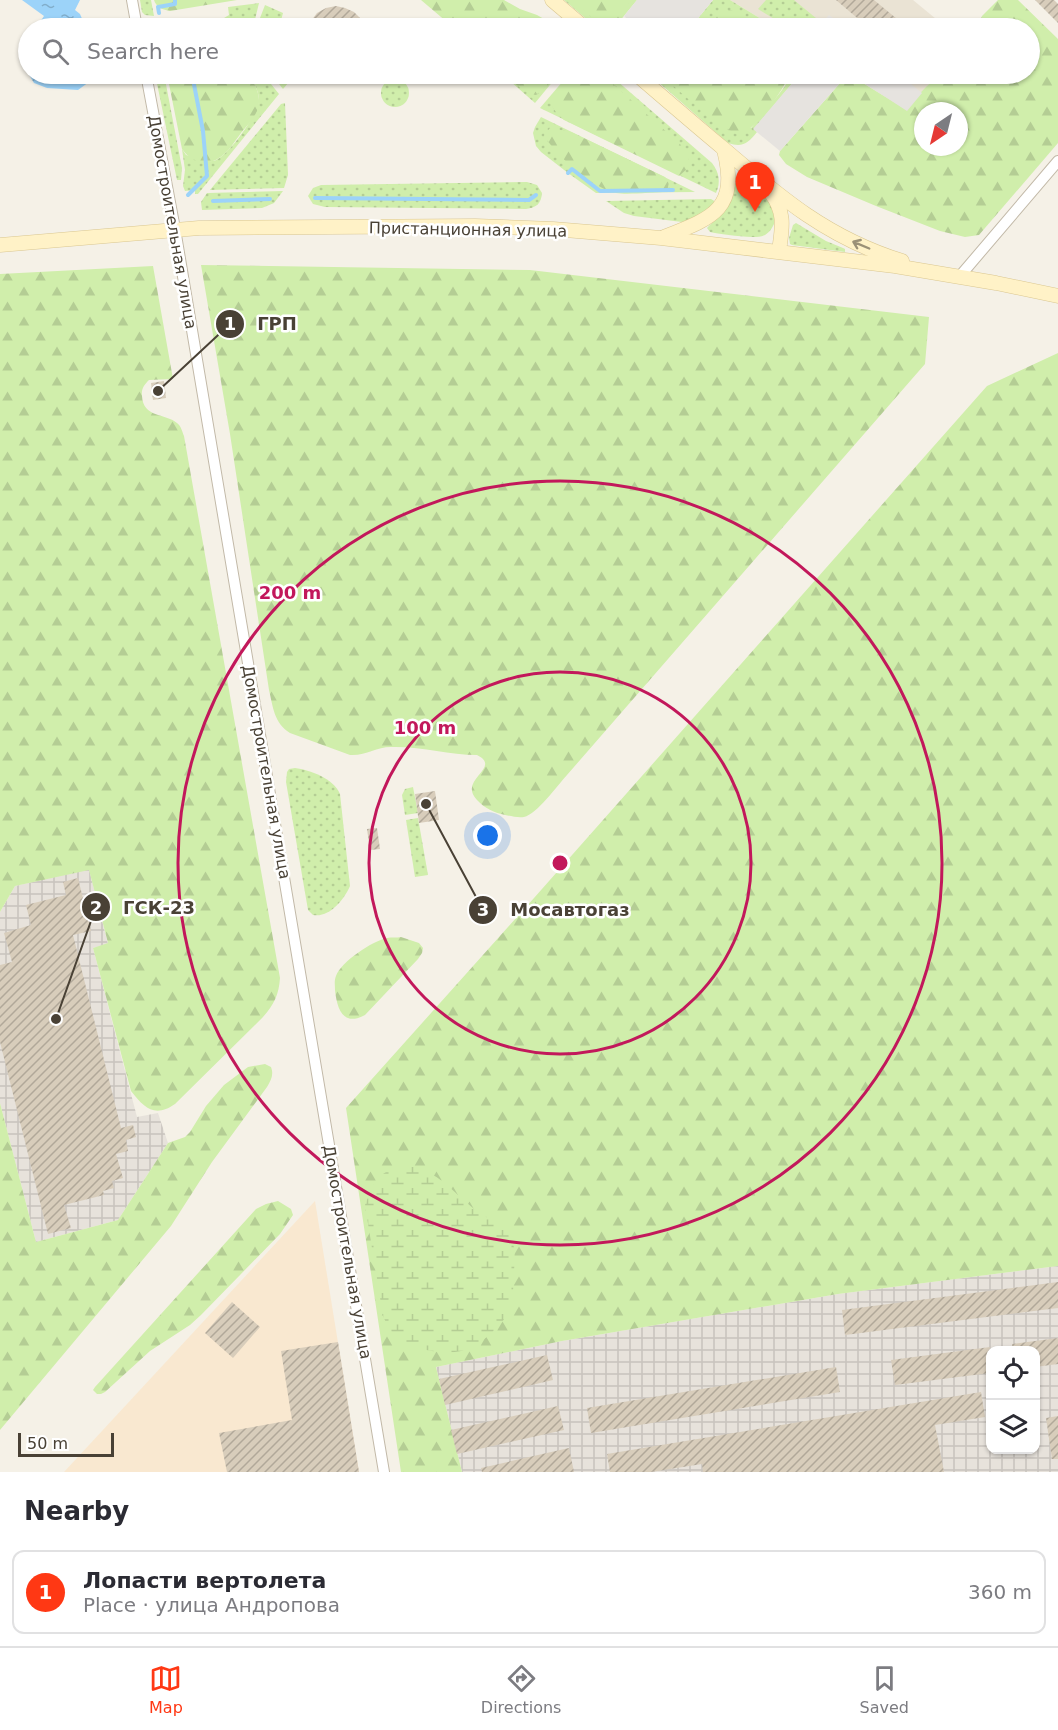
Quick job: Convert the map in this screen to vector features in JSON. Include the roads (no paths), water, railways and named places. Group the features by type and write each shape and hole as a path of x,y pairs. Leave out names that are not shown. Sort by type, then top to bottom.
{"main road":[{"path":"552,0 573,18"},
{"path":"648,84 767,187 805,216 839,236 895,259 935,272 1058,296"},
{"path":"661,238 698,224 720,207 729,186 724,150"},
{"path":"767,187 780,207 782,217 779,251"},
{"name":"Пристанционная улица","path":"0,245 175,229 475,226 567,230 661,238 935,272"}],"street":[{"path":"132,0 135,18"},
{"name":"Домостроительная улица","path":"148,84 175,229 384,1472"},
{"path":"960,276 1058,161"}],"water":[{"path":"22,0 80,0 75,10 82,18 43,18 44,16"},
{"path":"37,84 86,84 78,90 47,88"}],"waterway":[{"path":"159,13 158,7 175,4 175,0"},
{"path":"188,195 207,176 203,131 194,84"},
{"path":"568,173 572,169 600,191 673,190"},
{"path":"315,198 529,200 536,195"},
{"path":"213,201 270,199"}],"place":[{"name":"Лопасти вертолета","path":"755,212"},
{"name":"ГРП","path":"158,391"},
{"name":"Мосавтогаз","path":"426,804"},
{"name":"ГСК-23","path":"56,1019"}]}
